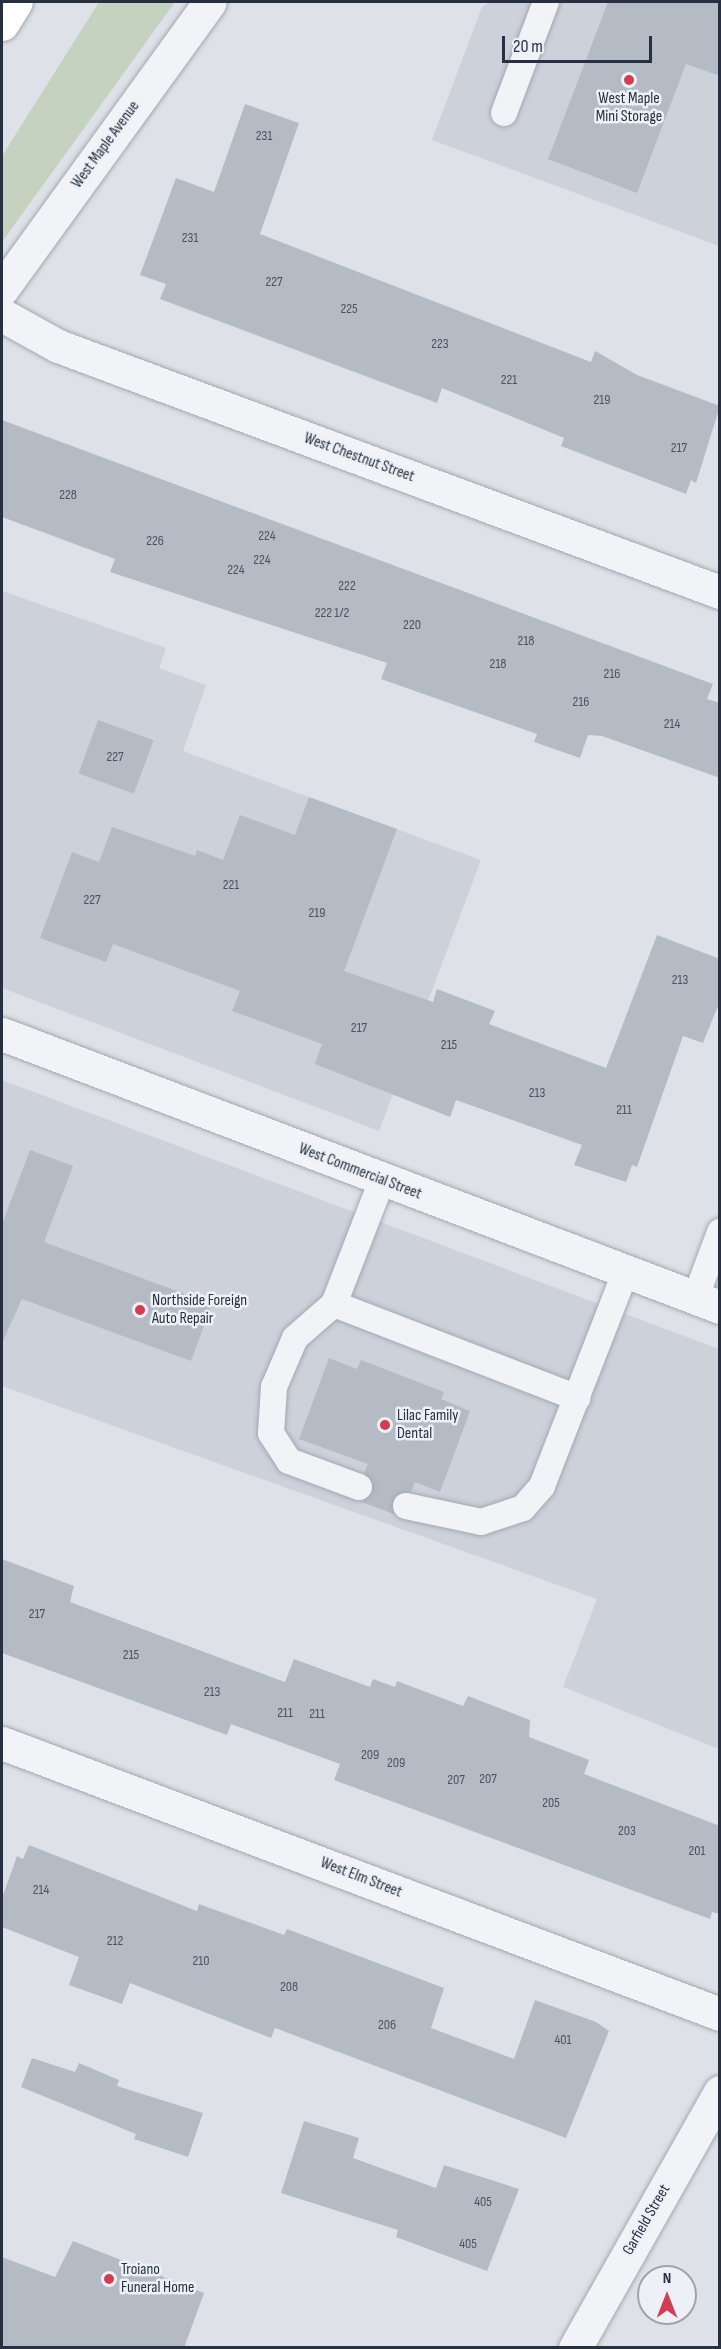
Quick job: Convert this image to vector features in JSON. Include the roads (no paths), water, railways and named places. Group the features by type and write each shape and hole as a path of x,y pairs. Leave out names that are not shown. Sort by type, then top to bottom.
{"main road":[{"path":"2,24 16,2"}],"street":[{"name":"West Maple Avenue","path":"2,289 210,2"},
{"name":"West Chestnut Street","path":"2,315 58,346 720,592"},
{"name":"West Commercial Street","path":"2,1034 707,1303"},
{"name":"West Elm Street","path":"2,1743 720,2013"},
{"name":"Garfield Street","path":"575,2348 720,2092"}],"lane":[{"path":"504,112 546,2"},
{"path":"359,1487 289,1461 271,1432 274,1387 295,1338 334,1304 382,1180"},
{"path":"707,1303 720,1232"},
{"path":"406,1506 481,1522 523,1508 542,1486 625,1273"},
{"path":"334,1304 578,1398"}],"place":[{"name":"West Maple Mini Storage","path":"629,80"},
{"name":"Northside Foreign Auto Repair","path":"140,1310"},
{"name":"Lilac Family Dental","path":"385,1425"},
{"name":"Troiano Funeral Home","path":"109,2279"}]}
